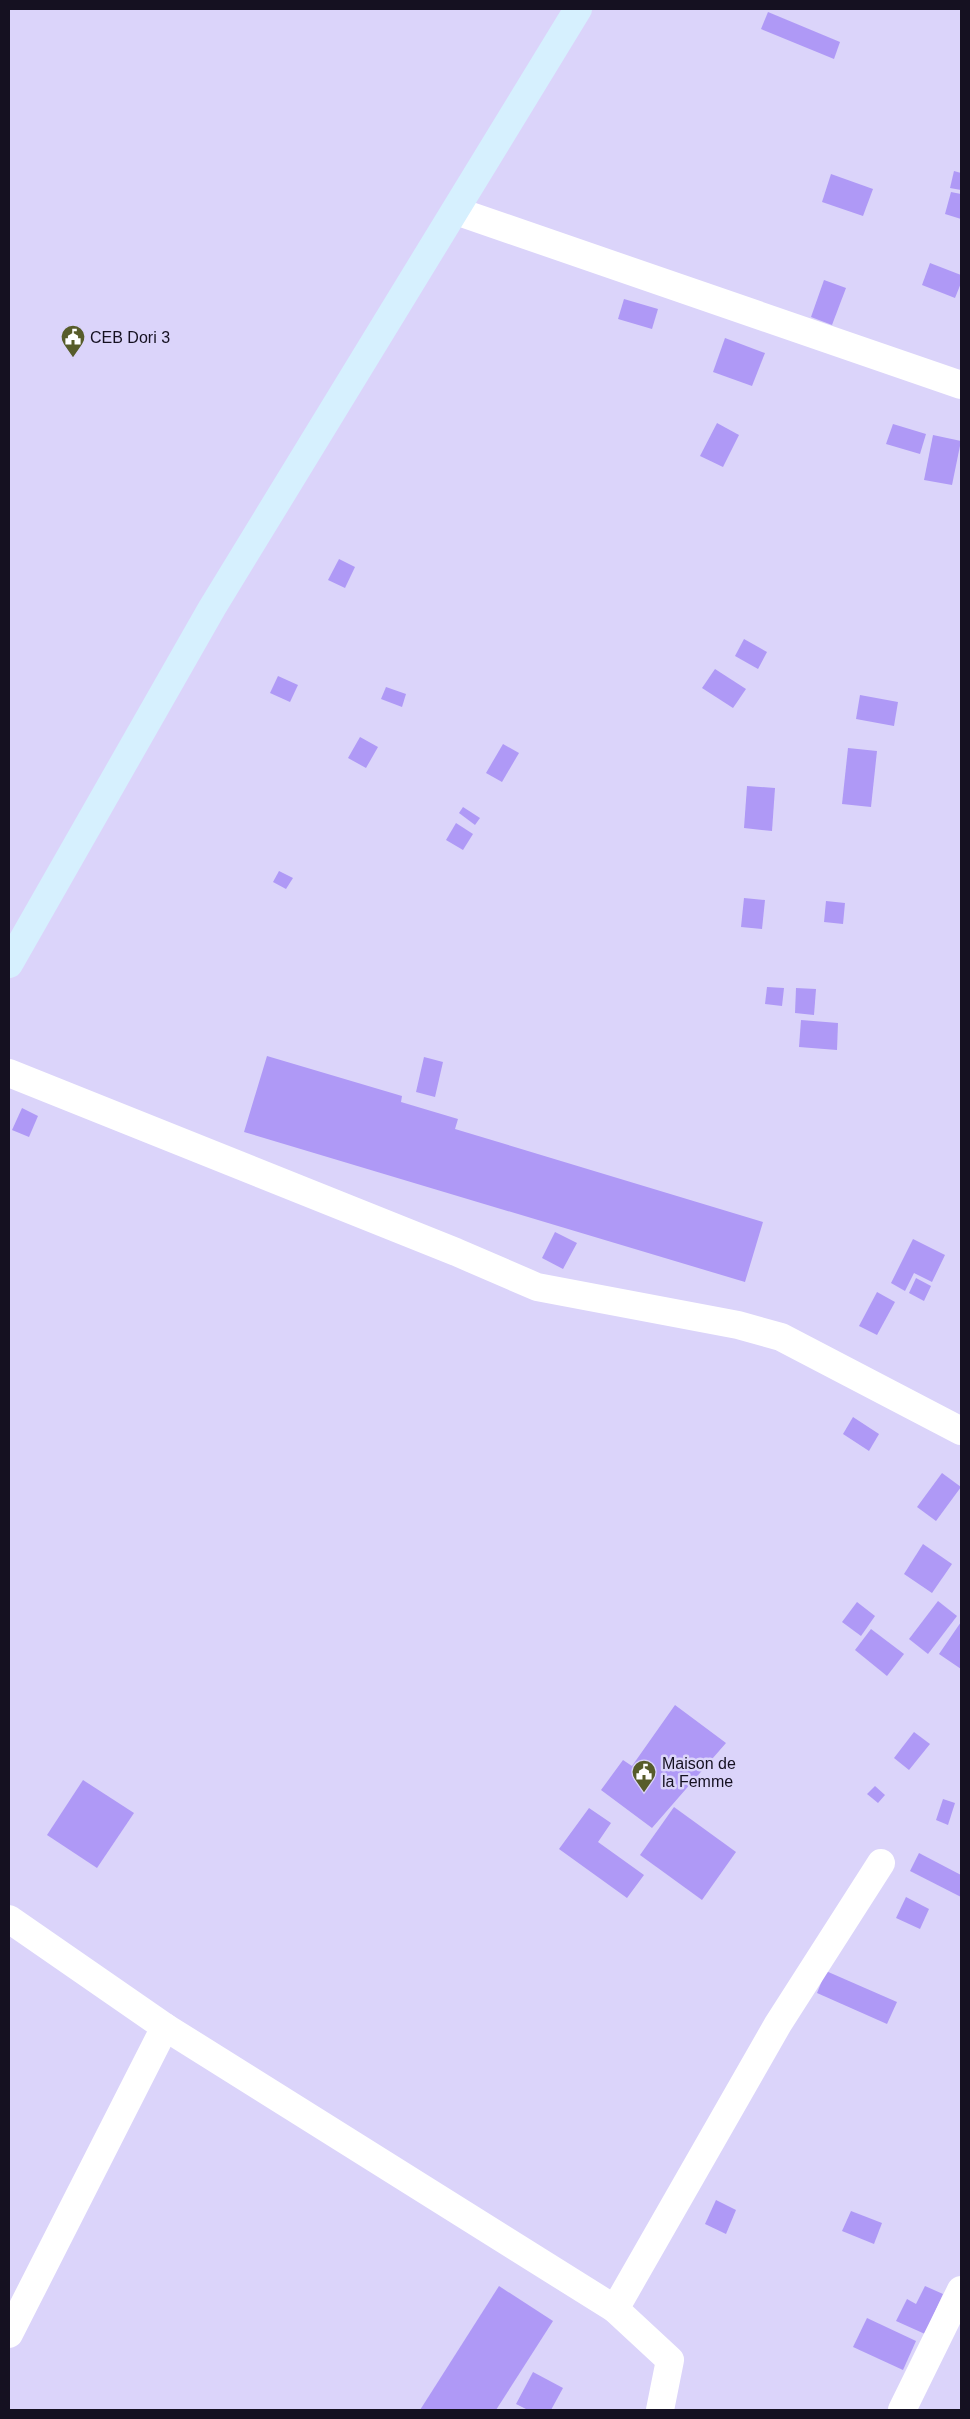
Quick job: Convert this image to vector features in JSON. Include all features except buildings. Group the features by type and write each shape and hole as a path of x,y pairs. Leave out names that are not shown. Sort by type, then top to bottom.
{"main road":[{"path":"9,964 212,608 578,9"}],"street":[{"path":"456,211 961,385"},
{"path":"9,1073 456,1252 537,1287 738,1325 781,1337 961,1431"},
{"path":"615,2309 778,2024 881,1862"},
{"path":"9,1919 165,2027 615,2309 670,2360 660,2410"},
{"path":"9,2334 165,2027"},
{"path":"902,2410 961,2290"}],"place":[{"name":"CEB Dori 3","path":"73,358"},
{"name":"Maison de la Femme","path":"644,1793"}]}
